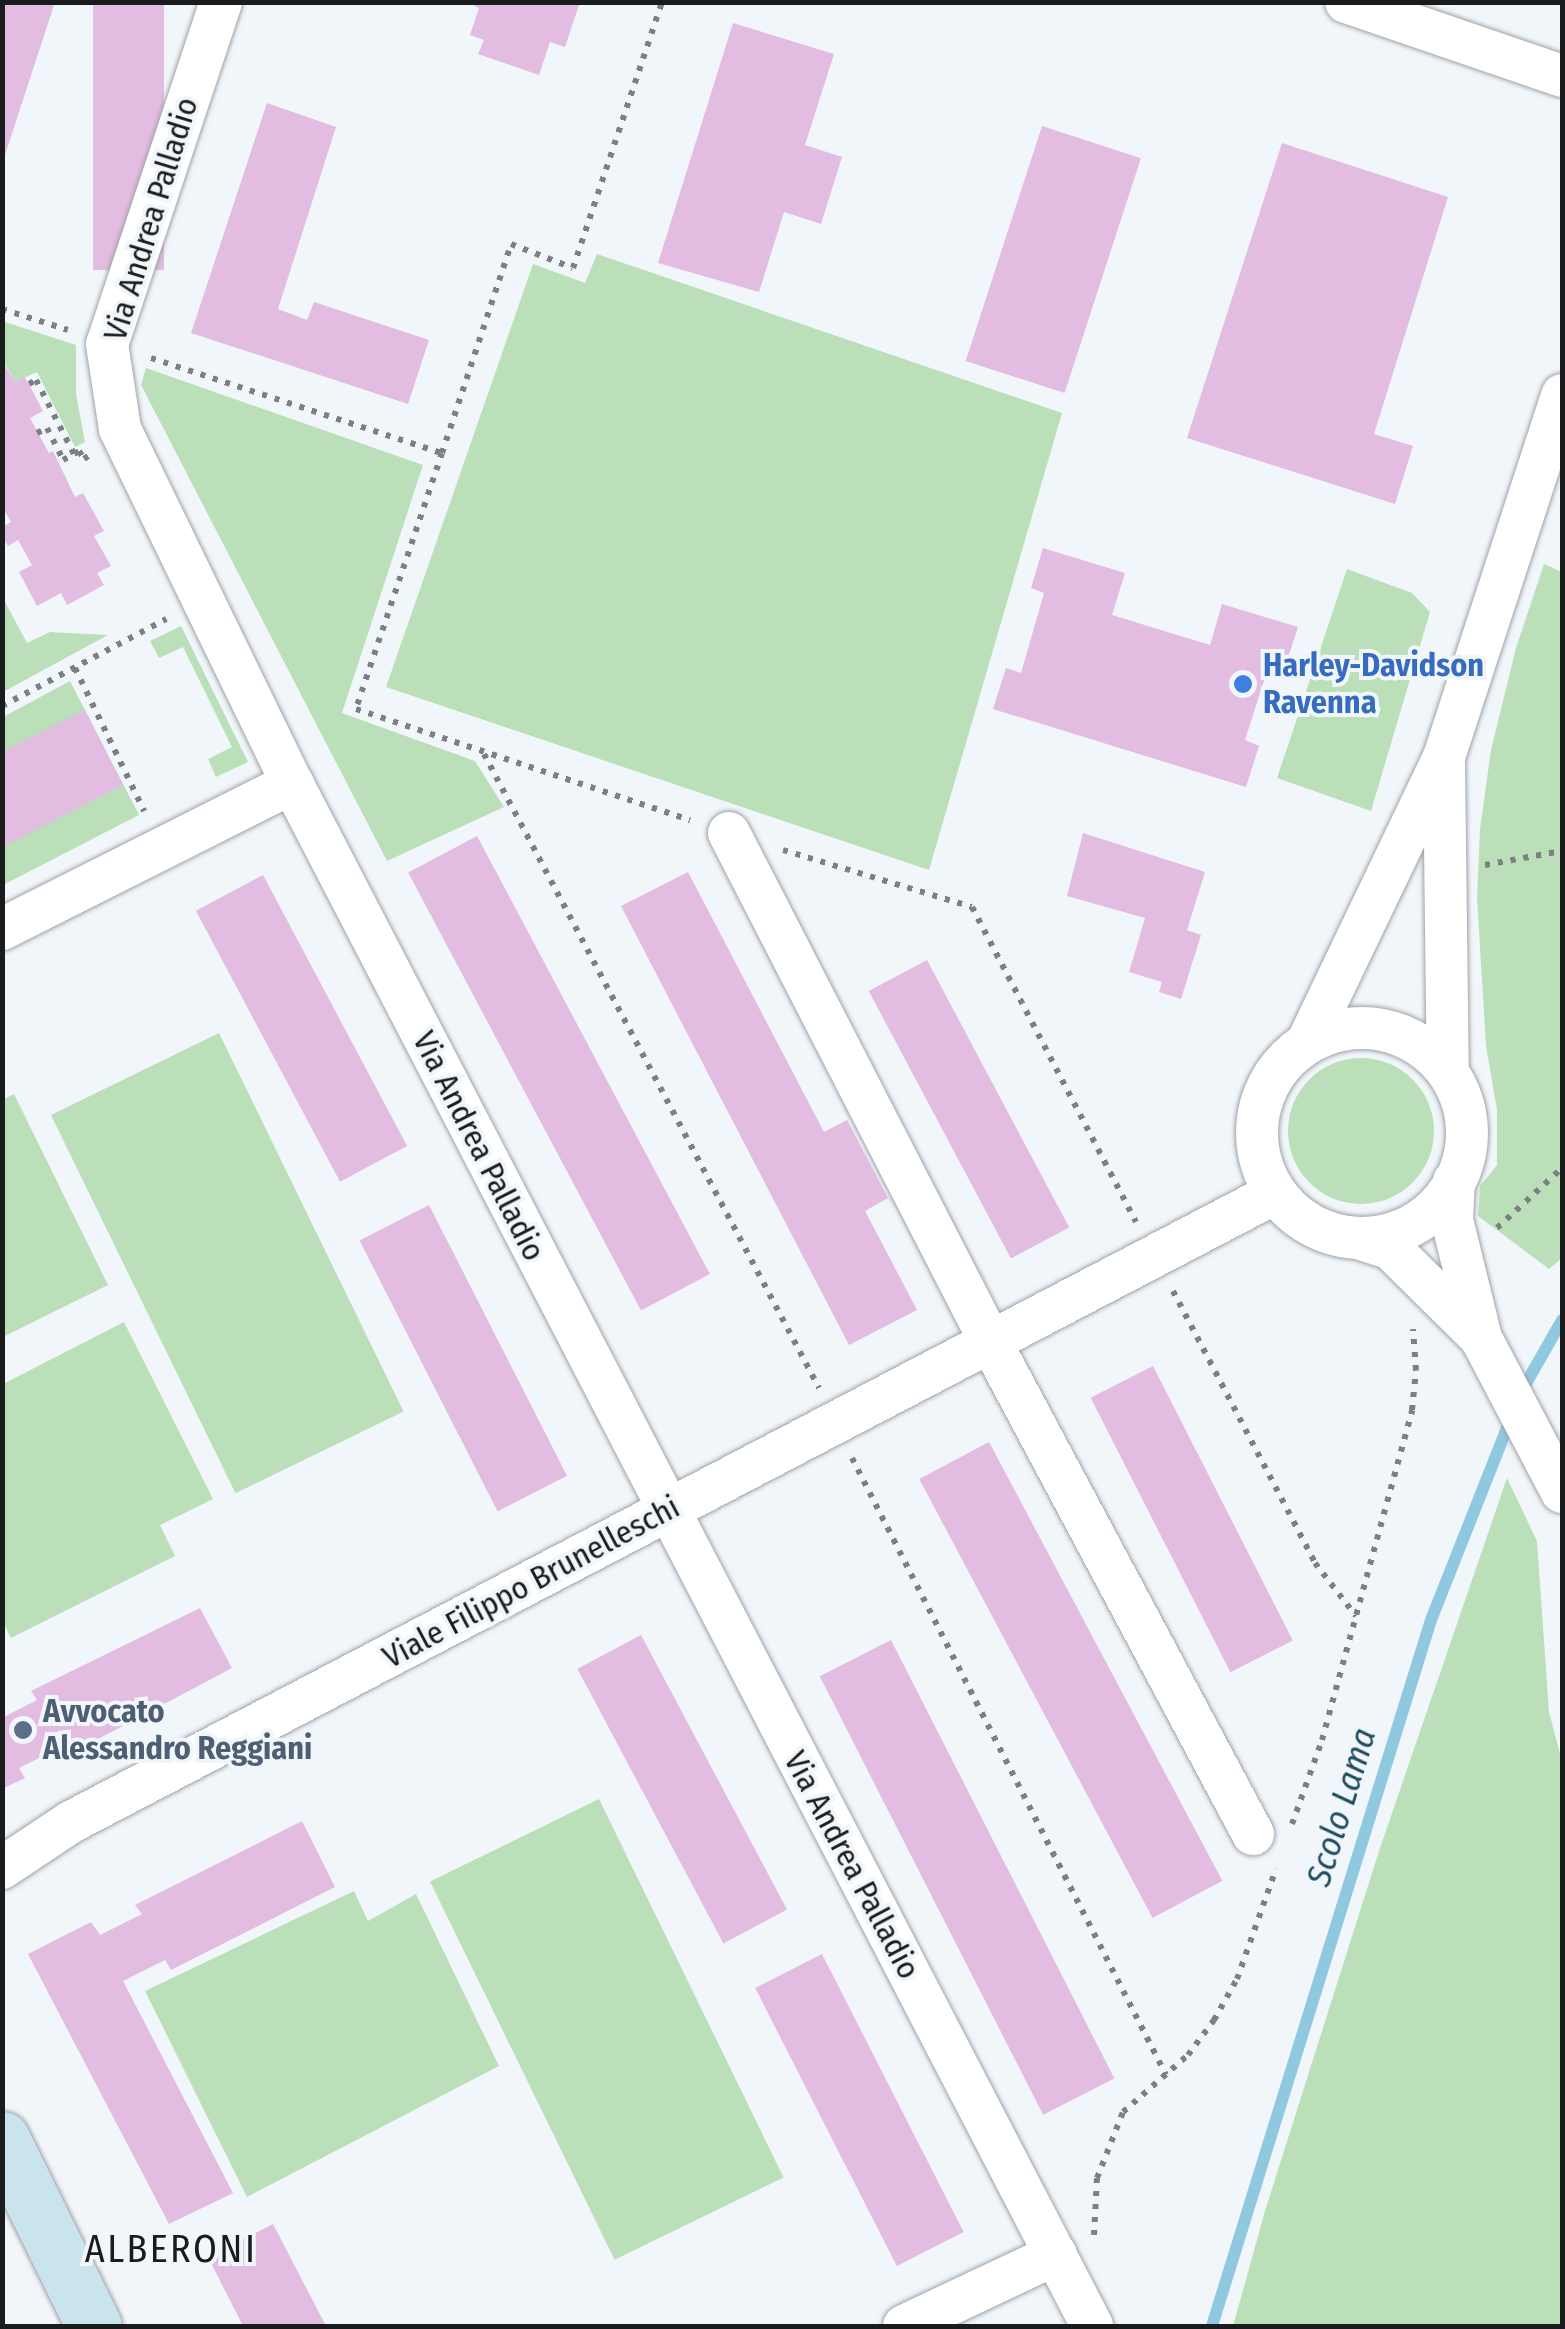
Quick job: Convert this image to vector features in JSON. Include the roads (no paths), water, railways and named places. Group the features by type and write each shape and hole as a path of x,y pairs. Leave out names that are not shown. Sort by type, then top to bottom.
{"main road":[{"path":"2,2139 94,2326"}],"street":[{"name":"Via Andrea Palladio","path":"221,2 107,344 120,430 292,783 1092,2326"},
{"path":"1346,2 1562,76"},
{"path":"1308,1042 1444,756 1562,395"},
{"path":"1444,756 1448,1071"},
{"path":"2,928 292,783"},
{"path":"729,833 990,1341 1253,1834"},
{"path":"1358,1238 1390,1234 1420,1221 1445,1198 1468,1135 1463,1102 1448,1071 1426,1049 1399,1034 1368,1028 1336,1031 1308,1042 1281,1065 1264,1094 1257,1128 1261,1161 1276,1193 1298,1216 1326,1231 1392,1249 1485,1346"},
{"path":"1454,1181 1452,1220 1485,1346 1561,1488"},
{"name":"Viale Filippo Brunelleschi","path":"2,1868 71,1822 1276,1193"},
{"name":"Viale Filippo Brunelleschi","path":"2,1839 71,1822"},
{"path":"904,2326 1056,2254"}],"waterway":[{"name":"Scolo Lama","path":"1520,1394 1562,1320"},
{"name":"Scolo Lama","path":"1212,2326 1431,1620 1511,1418"}],"place":[{"name":"Harley-Davidson Ravenna","path":"1243,684"},
{"name":"Avvocato Alessandro Reggiani","path":"23,1730"}],"district":[{"name":"ALBERONI","path":"171,2250"}]}
